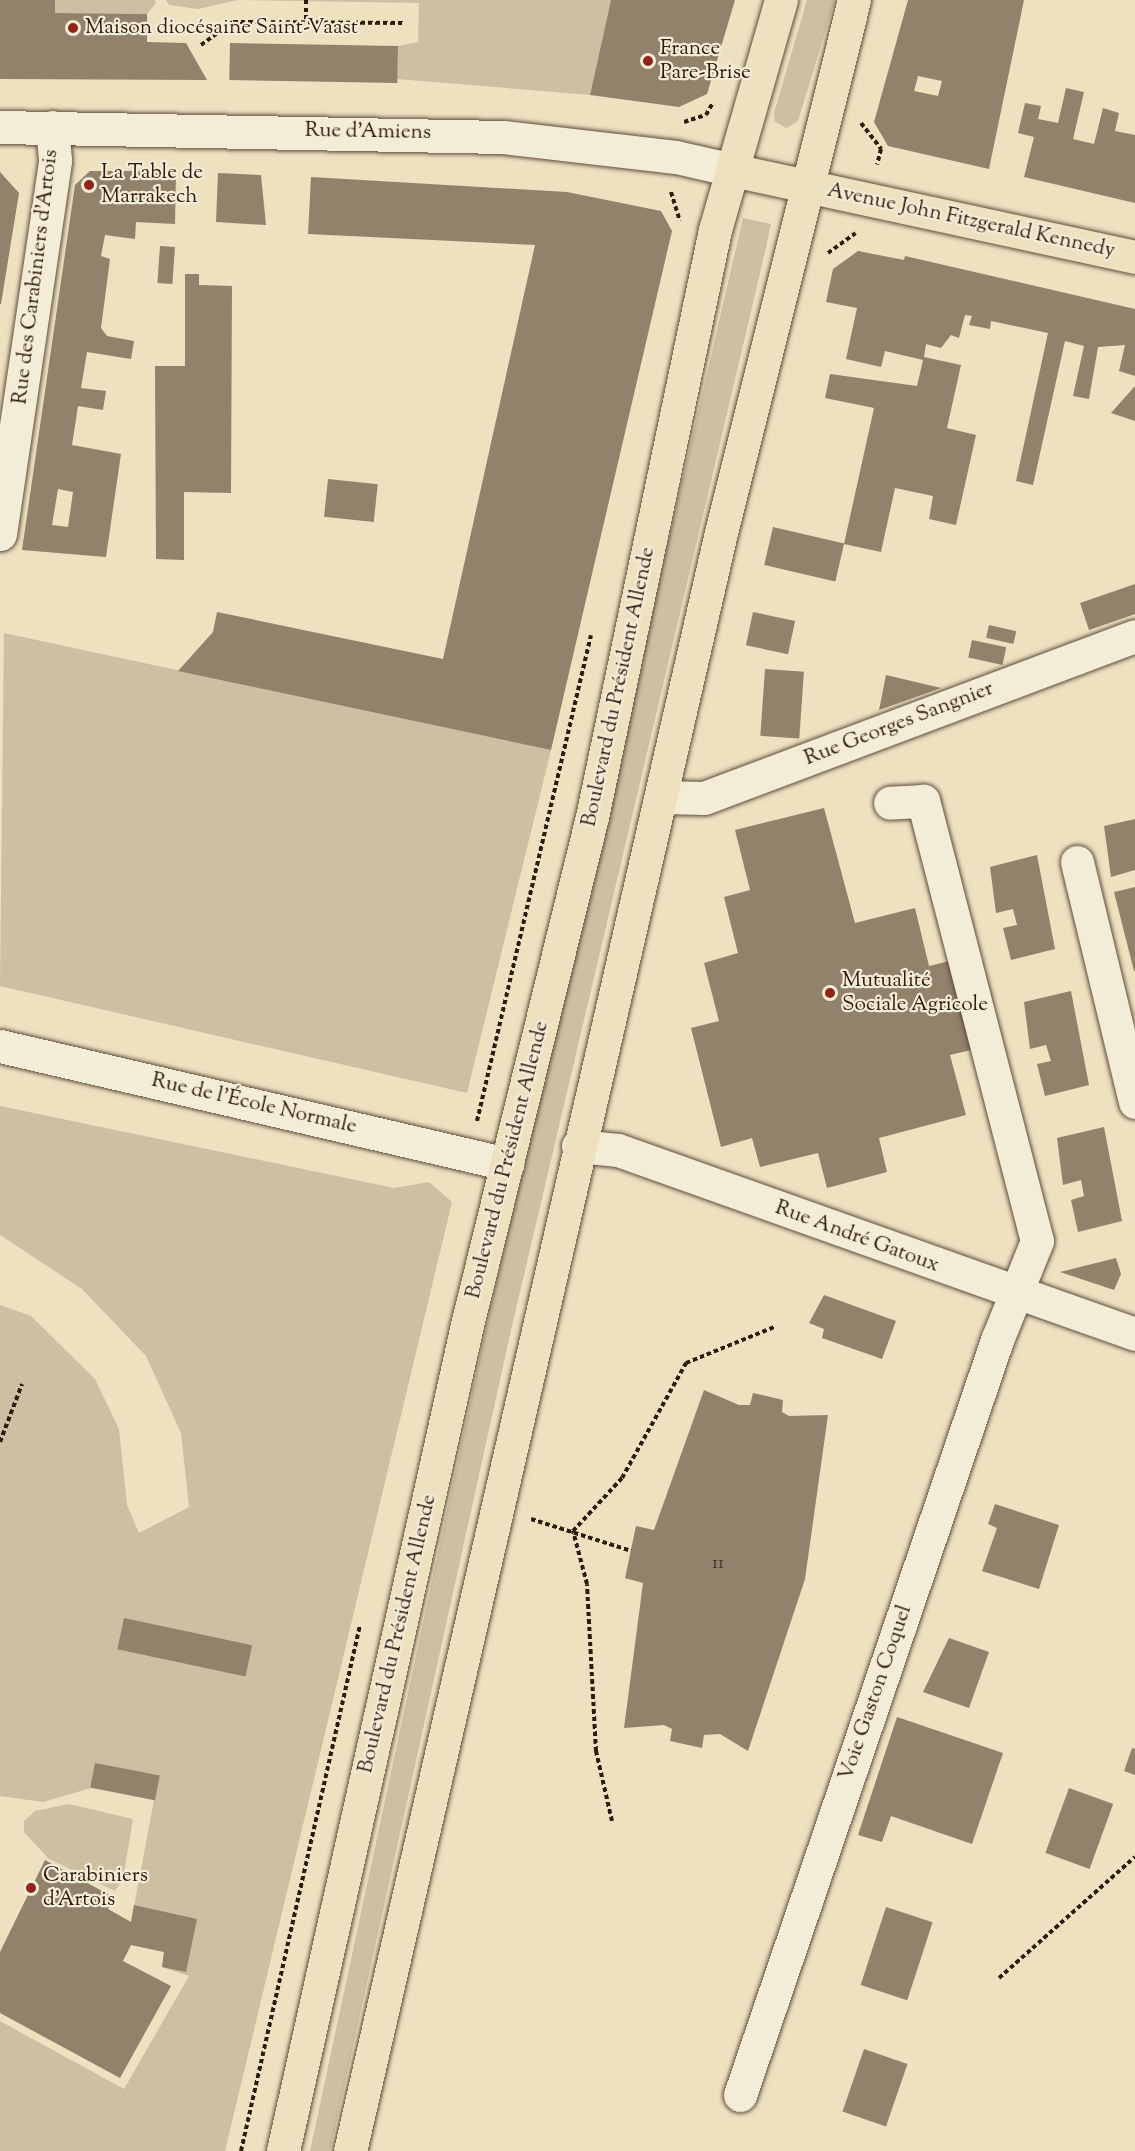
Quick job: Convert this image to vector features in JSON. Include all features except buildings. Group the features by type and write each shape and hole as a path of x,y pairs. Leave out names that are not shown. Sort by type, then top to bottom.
{"main road":[{"name":"Boulevard du Président Allende","path":"283,2151 507,1164 592,817 712,242 781,0"},
{"path":"350,2151 578,1146 807,185 854,0"},
{"name":"Avenue John Fitzgerald Kennedy","path":"733,170 1135,257"}],"street":[{"name":"Rue d'Amiens","path":"0,127 503,137 676,157 733,170"},
{"name":"Rue des Carabiniers d'Artois","path":"0,534 56,160 52,127"},
{"name":"Rue Georges Sangnier","path":"661,797 704,798 1135,636"},
{"name":"Voie Gaston Coquel","path":"740,2095 1016,1293 1037,1241 923,801 890,803"},
{"path":"1077,862 1126,1023 1135,1102"},
{"name":"Rue de l'École Normale","path":"0,1046 507,1164"},
{"name":"Rue André Gatoux","path":"578,1146 618,1150 1135,1334"}],"path":[{"path":"306,0 306,19"},
{"path":"201,45 233,22 306,19 403,23"},
{"path":"681,123 706,115 715,99"},
{"path":"860,123 881,149"},
{"path":"670,200 682,224 680,234"},
{"path":"828,253 865,227"},
{"path":"469,1154 592,630"},
{"path":"573,1531 622,1478 686,1363 774,1327"},
{"path":"0,1442 22,1384"},
{"path":"496,1510 573,1531 631,1551"},
{"path":"573,1531 587,1584 596,1751 612,1821"},
{"path":"999,1978 1135,1857"}],"shaded area":[{"path":"55,0 155,0 156,3 147,14 55,13"},
{"path":"166,0 238,0 198,9 169,5"},
{"path":"238,0 611,0 590,95 397,79 398,46 418,42 419,3"},
{"path":"807,0 835,0 798,121 787,128 775,122 774,113"},
{"path":"743,218 771,224 765,252 511,1330 330,2151 310,2151 487,1324"},
{"path":"4,633 551,750 467,1093 0,986"},
{"path":"0,1106 394,1188 429,1182 452,1202 225,2151 0,2151 0,2021 124,2089 189,1976 162,1967 164,1952 127,1944 154,1800 91,1788 43,1802 0,1796 0,1305 31,1316 95,1379 119,1429 127,1505 139,1533 189,1507 181,1433 146,1356 82,1289 0,1235"},
{"path":"69,1804 133,1819 123,1879 115,1891 49,1859 24,1832 24,1821 35,1811"}],"place":[{"name":"Maison diocésaine Saint-Vaast","path":"73,28"},
{"name":"France Pare-Brise","path":"648,61"},
{"name":"La Table de Marrakech","path":"89,185"},
{"name":"Mutualité Sociale Agricole","path":"830,993"},
{"name":"Carabiniers d'Artois","path":"31,1888"}]}
